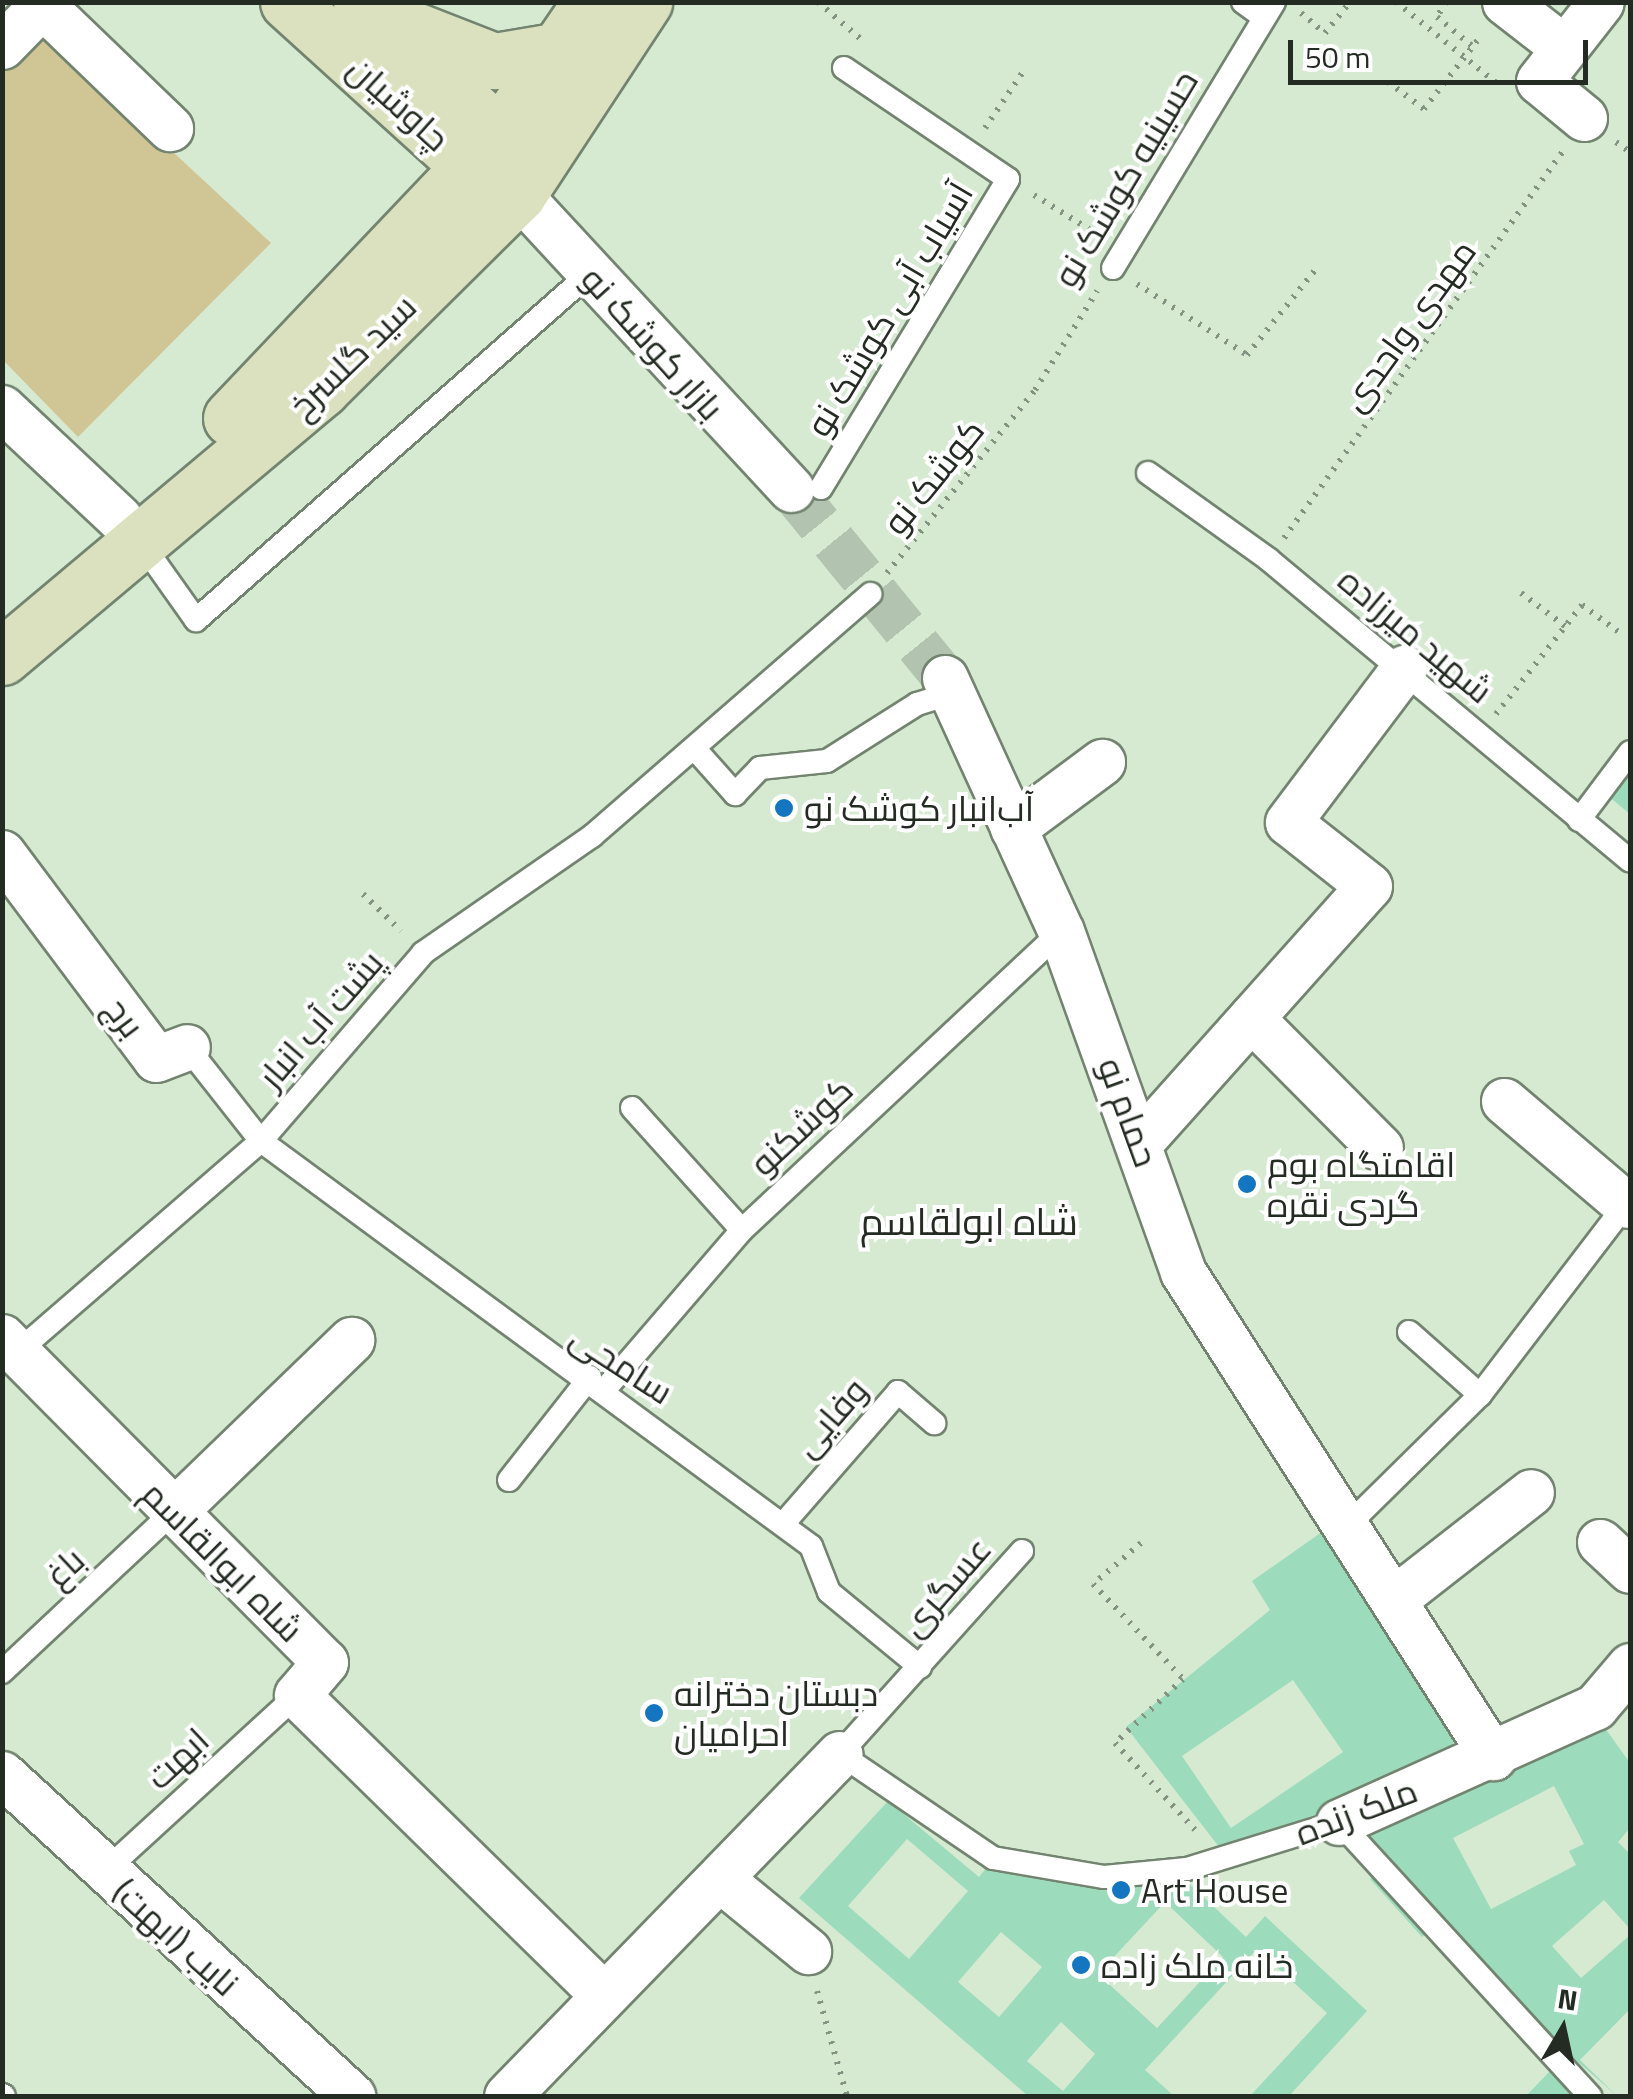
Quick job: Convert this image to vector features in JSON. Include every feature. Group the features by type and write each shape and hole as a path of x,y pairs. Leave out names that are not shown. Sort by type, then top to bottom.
{"main road":[{"name":"چاوشیان","path":"288,2 371,78 485,151"},
{"name":"سید گلسرخ","path":"2,657 293,362 408,238 485,151 592,2"},
{"name":"سید گلسرخ","path":"2,616 130,529 321,389 518,194 644,2"},
{"name":"چاوشیان","path":"357,6 485,151"},
{"path":"357,6 494,61 559,50"},
{"path":"371,78 425,167 408,238"},
{"path":"485,151 518,194"}],"street":[{"path":"1584,118 1538,81 1601,2"},
{"path":"1506,3 1563,47"},
{"path":"2,46 41,4 170,128"},
{"name":"بازار کوشک نو","path":"518,194 590,274 806,488"},
{"path":"2,408 130,529"},
{"path":"1140,1142 1368,886 1288,822 1404,668"},
{"name":"حمام نو","path":"950,686 1061,932 1184,1272 1493,1757"},
{"path":"1014,828 1102,762"},
{"name":"برج","path":"2,853 156,1058 186,1046"},
{"path":"1251,1018 1380,1148"},
{"path":"1504,1100 1628,1202"},
{"path":"173,1512 351,1340"},
{"name":"شاه ابوالقاسم","path":"6,1351 325,1662 297,1695 603,1995"},
{"path":"1393,1600 1531,1492"},
{"name":"ملک زنده","path":"1339,1822 1493,1757 1596,1707 1630,1666"},
{"path":"507,2096 603,1995 724,1882 840,1754"},
{"name":"نایب (ابهت)","path":"2,1774 104,1872 352,2096"},
{"path":"724,1882 808,1951"}],"lane":[{"path":"1243,2 1269,10"},
{"name":"حسینیه کوشک نو","path":"1118,259 1269,10"},
{"path":"844,68 1008,178"},
{"name":"آسیاب آبی کوشک نو","path":"806,488 1008,178"},
{"path":"130,529 196,620 590,274"},
{"name":"شهید میرزاده","path":"1148,473 1268,559 1404,668 1630,861"},
{"path":"870,594 694,748 736,794 760,768 827,761 950,686"},
{"name":"پشت آب انبار","path":"6,1351 261,1141 423,954 592,836 694,748"},
{"path":"1579,820 1630,752"},
{"name":"کوشکنو","path":"509,1480 742,1230 1061,932"},
{"name":"برج","path":"186,1046 261,1141"},
{"path":"632,1108 742,1230"},
{"name":"سامحی","path":"261,1141 550,1359 598,1383 811,1546 829,1592 920,1666"},
{"path":"1346,1527 1480,1395 1628,1202"},
{"path":"1409,1332 1480,1395"},
{"name":"وفایی","path":"783,1524 898,1392 934,1423"},
{"name":"باغ","path":"2,1672 173,1512"},
{"name":"عسگری","path":"840,1754 1022,1552"},
{"name":"ابهت","path":"104,1872 297,1695"},
{"name":"ملک زنده","path":"840,1754 992,1858 1104,1877 1222,1859 1339,1822"},
{"path":"1339,1822 1590,2096"}],"path":[{"path":"1288,2 1325,33 1350,2"},
{"path":"1396,2 1443,44"},
{"path":"1446,2 1437,17 1472,46"},
{"path":"1388,82 1424,108 1506,3"},
{"path":"968,154 1025,69"},
{"name":"مهدی واحدی","path":"1268,559 1584,118"},
{"name":"آسیاب آبی کوشک نو","path":"1008,178 1247,355 1319,266"},
{"name":"حسینیه کوشک نو","path":"1035,390 1118,259"},
{"name":"کوشک نو","path":"870,594 1035,390"},
{"path":"1521,593 1565,626"},
{"path":"1497,750 1514,726 1496,714 1582,605 1620,633"},
{"path":"363,894 423,954"},
{"path":"1140,1543 1094,1584 1183,1678 1115,1743 1222,1859"},
{"path":"808,1951 847,2096"}],"shaded area":[{"path":"33,22 271,243 78,437 3,360 3,53"}],"building":[{"path":"1630,766 1630,814 1608,796"},
{"path":"1329,1527 1457,1733 1445,1763 1223,1852 1126,1727 1270,1610 1252,1581","holes":["1293,1680 1343,1752 1231,1828 1182,1756"]},
{"path":"1597,1717 1630,1763 1630,1828 1618,1842 1630,1854 1630,1929 1604,1900 1552,1946 1581,1978 1630,1935 1630,2009 1580,2060 1617,2096 1554,2041 1443,1919 1422,1937 1370,1879 1390,1861 1367,1835","holes":["1554,1786 1584,1844 1569,1851 1576,1865 1491,1909 1453,1838"]},
{"path":"888,1801 979,1877 987,1867 1180,1875 1246,1937 1265,1916 1367,2011 1289,2096 1250,2096 1327,2013 1257,1949 1145,2070 1174,2096 1028,2096 799,1898","holes":["907,1839 968,1891 909,1959 848,1906","1165,1902 1223,1957 1157,2028 1098,1974","1001,1932 1042,1967 999,2017 958,1982","1061,2022 1095,2054 1063,2091 1027,2061"]},
{"path":"1551,2070 1578,2096 1526,2096"}],"tunnel":[{"path":"791,489 945,678"}],"place":[{"name":"آب‌انبار کوشک نو","path":"784,808"},
{"name":"اقامتگاه بوم گردی نقره","path":"1247,1184"},
{"name":"دبستان دخترانه احرامیان","path":"654,1713"},
{"name":"Art House","path":"1121,1890"},
{"name":"خانه ملک زاده","path":"1081,1965"}],"district":[{"name":"شاه ابولقاسم","path":"969,1222"}]}
